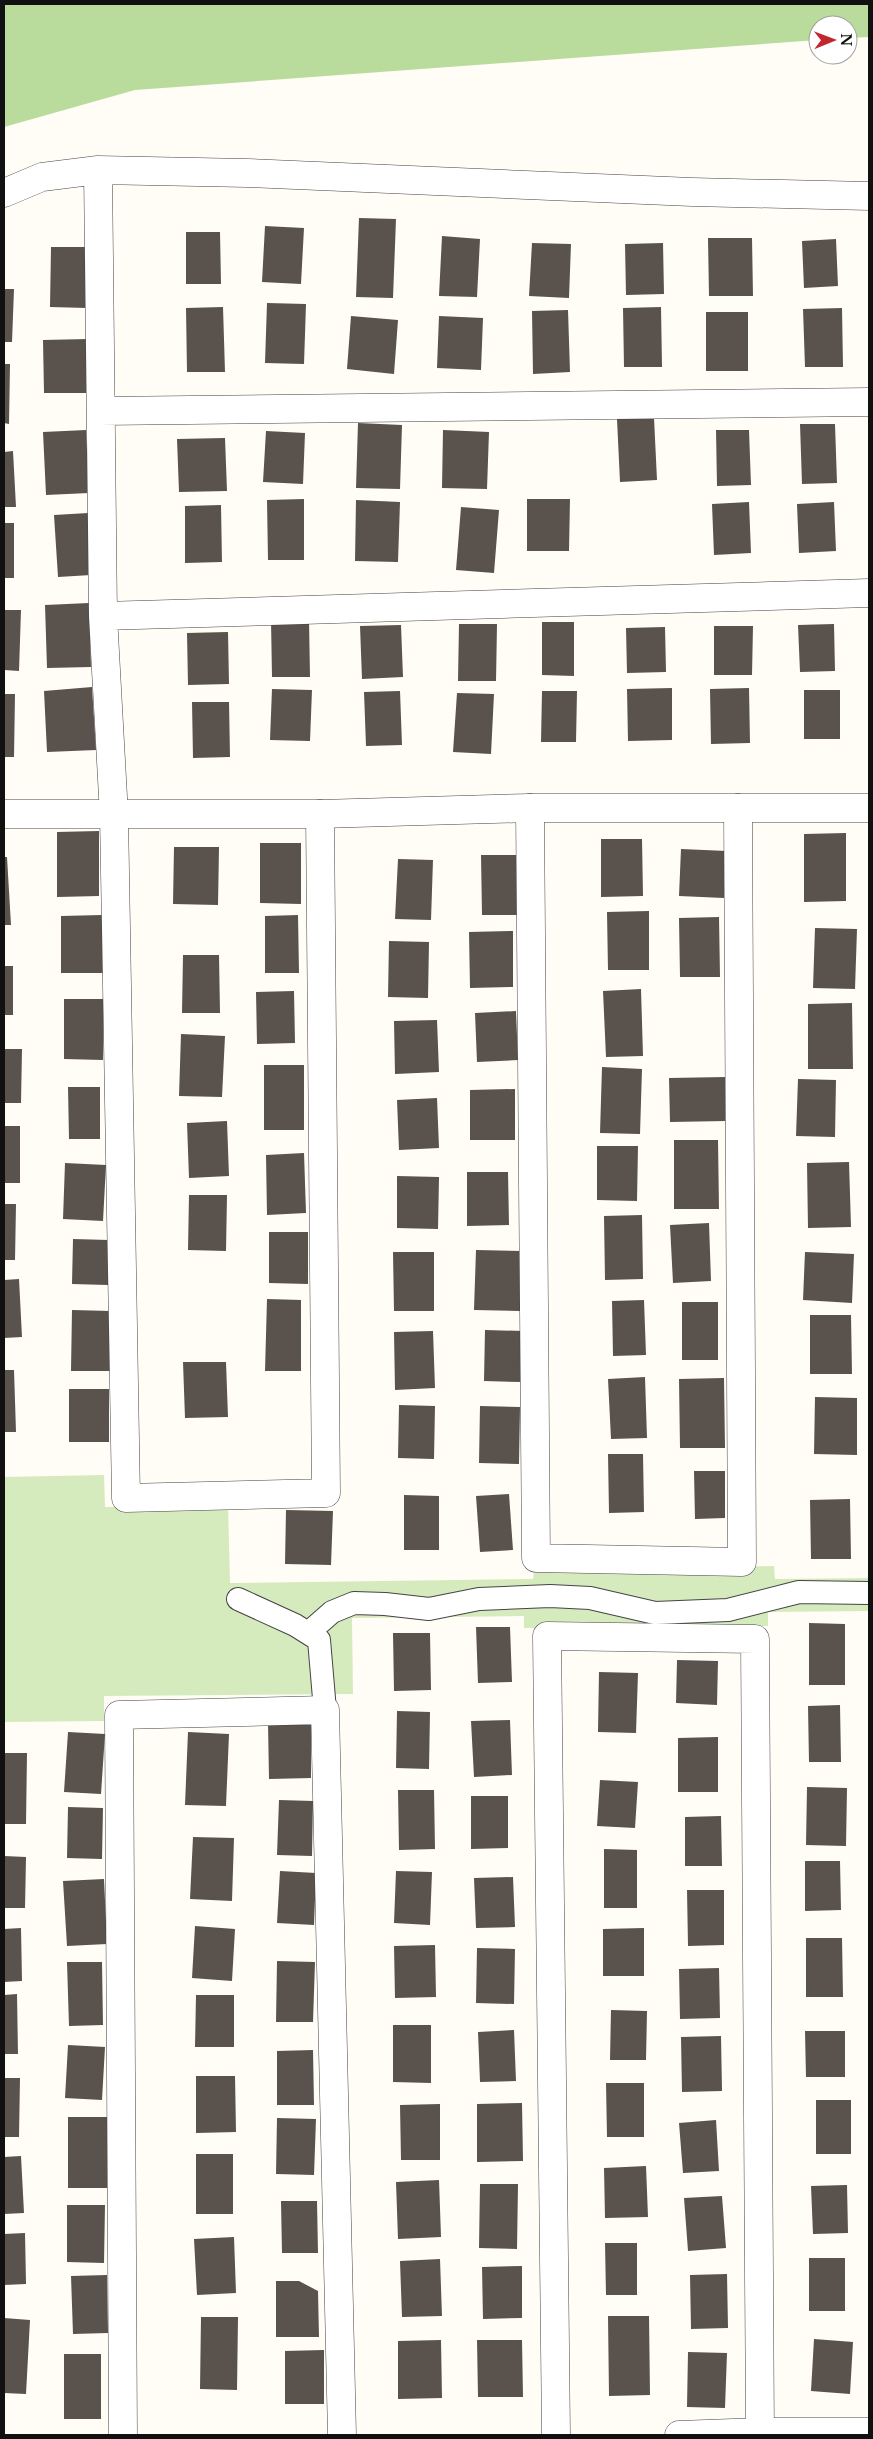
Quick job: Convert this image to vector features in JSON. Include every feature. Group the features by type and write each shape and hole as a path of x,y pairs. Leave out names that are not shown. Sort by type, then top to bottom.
{"street":[{"path":"4,193 42,177 98,170 248,173 692,192 869,196"},
{"path":"98,170 103,616 114,814 126,1498 326,1493 320,814"},
{"path":"101,411 869,402"},
{"path":"103,616 869,593"},
{"path":"4,814 320,814 530,808 869,808"},
{"path":"530,808 536,1558 742,1562 738,808"},
{"path":"308,1633 332,1612 354,1603 429,1609 479,1599 550,1596 590,1598 655,1613 728,1610 799,1592 869,1594"},
{"path":"238,1599 319,1640 325,1710 342,2435"},
{"path":"556,2435 547,1636 756,1639 760,2432"},
{"path":"122,2435 119,1714 325,1710"},
{"path":"679,2435 760,2432 869,2432"}],"green space":[{"path":"4,4 869,4 869,37 858,38 858,15 808,15 808,41 135,90 4,127"},
{"path":"104,1475 105,1507 228,1505 230,1583 533,1579 534,1569 774,1566 775,1579 869,1578 869,1611 768,1612 768,1626 524,1628 524,1616 352,1618 353,1694 104,1696 104,1721 4,1722 4,1477"}],"building":[{"path":"359,218 396,219 393,298 356,297"},
{"path":"265,226 304,228 301,284 262,282"},
{"path":"186,232 220,232 221,284 186,284"},
{"path":"442,236 480,239 477,297 439,296"},
{"path":"708,238 752,238 753,296 709,296"},
{"path":"836,239 838,286 804,288 802,241"},
{"path":"532,243 571,244 569,298 529,296"},
{"path":"663,243 664,294 626,295 625,244"},
{"path":"51,247 87,247 87,308 50,307"},
{"path":"4,289 14,289 12,342 4,342"},
{"path":"267,303 306,304 304,364 265,363"},
{"path":"223,307 225,372 187,372 186,308"},
{"path":"661,307 662,367 624,367 623,308"},
{"path":"842,308 843,367 805,367 803,309"},
{"path":"568,310 570,372 533,374 532,311"},
{"path":"706,312 748,312 748,371 706,371"},
{"path":"351,316 398,320 394,374 347,369"},
{"path":"439,316 483,318 481,370 437,368"},
{"path":"88,339 89,393 44,393 43,340"},
{"path":"4,364 10,364 9,424 4,423"},
{"path":"654,418 657,480 620,482 617,419"},
{"path":"358,423 402,425 400,489 356,488"},
{"path":"800,424 835,424 837,483 802,484"},
{"path":"86,430 89,493 46,495 43,432"},
{"path":"443,430 489,432 487,489 442,488"},
{"path":"716,430 749,430 751,485 717,486"},
{"path":"266,431 305,433 303,484 263,482"},
{"path":"225,438 227,491 179,492 177,439"},
{"path":"13,451 16,507 4,507 4,452"},
{"path":"304,499 304,560 268,560 267,500"},
{"path":"527,499 570,499 569,551 527,551"},
{"path":"356,500 400,502 398,562 355,561"},
{"path":"749,502 751,553 714,555 712,504"},
{"path":"834,502 836,551 799,553 797,504"},
{"path":"221,505 222,562 185,563 185,506"},
{"path":"461,507 499,510 494,573 456,570"},
{"path":"88,513 91,575 58,577 54,515"},
{"path":"4,523 14,523 14,578 4,578"},
{"path":"89,603 91,667 47,668 45,605"},
{"path":"4,610 21,610 19,671 4,670"},
{"path":"271,620 309,620 310,677 272,677"},
{"path":"542,622 574,622 574,676 542,675"},
{"path":"459,624 497,624 496,681 458,681"},
{"path":"834,624 835,671 800,672 798,625"},
{"path":"401,625 403,677 362,679 360,626"},
{"path":"714,626 753,626 752,675 714,675"},
{"path":"665,627 666,672 627,673 626,628"},
{"path":"228,632 229,684 188,685 187,633"},
{"path":"92,687 96,750 47,752 44,691"},
{"path":"672,688 672,740 628,741 627,689"},
{"path":"749,688 750,743 711,744 710,689"},
{"path":"272,689 312,690 310,741 270,740"},
{"path":"804,690 840,690 840,739 804,739"},
{"path":"400,691 402,745 366,746 364,692"},
{"path":"542,691 577,691 576,742 541,742"},
{"path":"457,693 494,694 491,754 453,752"},
{"path":"4,694 15,694 14,757 4,757"},
{"path":"192,702 229,702 230,757 193,758"},
{"path":"99,831 99,896 57,897 57,832"},
{"path":"846,833 846,901 804,902 804,834"},
{"path":"601,839 642,839 643,896 601,897"},
{"path":"260,843 301,843 301,904 260,903"},
{"path":"174,847 219,847 218,905 173,904"},
{"path":"681,849 727,851 724,898 679,896"},
{"path":"481,855 517,855 518,915 482,915"},
{"path":"4,857 7,857 11,925 4,925"},
{"path":"398,859 433,860 431,920 395,919"},
{"path":"649,911 649,970 608,970 607,912"},
{"path":"102,915 103,973 61,973 61,916"},
{"path":"298,915 299,973 265,973 265,916"},
{"path":"719,917 720,977 680,977 679,918"},
{"path":"815,928 857,929 855,989 813,988"},
{"path":"513,931 513,987 470,988 469,932"},
{"path":"389,941 429,942 428,998 388,997"},
{"path":"183,955 219,955 220,1013 182,1013"},
{"path":"4,966 13,966 13,1015 4,1015"},
{"path":"641,989 643,1056 606,1057 603,991"},
{"path":"294,991 295,1043 257,1044 256,992"},
{"path":"64,999 104,999 103,1060 64,1059"},
{"path":"852,1003 853,1069 808,1069 808,1004"},
{"path":"516,1011 518,1060 477,1062 475,1013"},
{"path":"437,1020 439,1072 395,1074 394,1021"},
{"path":"181,1034 225,1036 222,1097 179,1096"},
{"path":"4,1049 22,1049 21,1103 4,1103"},
{"path":"264,1065 304,1065 304,1130 264,1130"},
{"path":"602,1067 642,1069 640,1134 600,1133"},
{"path":"726,1077 726,1121 670,1122 669,1078"},
{"path":"798,1079 836,1080 835,1137 796,1136"},
{"path":"68,1087 100,1087 100,1139 69,1139"},
{"path":"515,1089 515,1140 470,1140 470,1090"},
{"path":"437,1098 439,1148 399,1150 397,1100"},
{"path":"227,1121 229,1176 189,1178 187,1123"},
{"path":"4,1126 20,1126 20,1183 4,1183"},
{"path":"674,1140 718,1140 719,1209 674,1209"},
{"path":"597,1146 638,1146 637,1201 597,1200"},
{"path":"304,1153 306,1213 267,1215 266,1155"},
{"path":"849,1162 851,1227 808,1228 807,1163"},
{"path":"65,1163 106,1165 103,1221 63,1219"},
{"path":"467,1172 508,1172 509,1225 467,1226"},
{"path":"397,1176 439,1177 438,1229 397,1228"},
{"path":"189,1195 227,1195 226,1251 188,1250"},
{"path":"4,1204 16,1204 15,1260 4,1260"},
{"path":"642,1215 643,1279 605,1280 604,1216"},
{"path":"709,1223 711,1281 673,1283 670,1225"},
{"path":"269,1232 308,1232 308,1284 269,1283"},
{"path":"73,1239 109,1240 108,1285 72,1284"},
{"path":"476,1250 522,1251 520,1311 474,1310"},
{"path":"393,1252 434,1252 434,1311 394,1311"},
{"path":"805,1252 854,1254 852,1303 803,1300"},
{"path":"19,1279 22,1337 4,1338 4,1280"},
{"path":"267,1299 301,1300 301,1371 265,1371"},
{"path":"644,1300 646,1355 613,1356 612,1301"},
{"path":"682,1302 718,1302 718,1360 682,1360"},
{"path":"72,1310 110,1311 110,1371 71,1371"},
{"path":"810,1315 851,1315 852,1374 810,1374"},
{"path":"485,1330 523,1331 522,1382 484,1381"},
{"path":"433,1331 435,1388 395,1390 394,1332"},
{"path":"183,1362 226,1362 228,1417 185,1418"},
{"path":"4,1370 14,1370 16,1432 4,1432"},
{"path":"645,1377 647,1438 611,1439 608,1379"},
{"path":"724,1378 725,1448 680,1448 679,1379"},
{"path":"69,1389 109,1389 109,1442 69,1442"},
{"path":"815,1397 857,1398 857,1455 814,1454"},
{"path":"399,1405 435,1406 434,1459 398,1458"},
{"path":"480,1406 520,1407 519,1464 479,1463"},
{"path":"608,1454 643,1454 644,1512 609,1513"},
{"path":"694,1471 725,1471 725,1518 695,1519"},
{"path":"509,1494 513,1550 480,1552 476,1496"},
{"path":"404,1495 439,1496 439,1550 404,1550"},
{"path":"850,1499 851,1559 811,1559 810,1500"},
{"path":"286,1510 333,1511 331,1565 285,1564"},
{"path":"809,1623 845,1624 845,1685 809,1685"},
{"path":"476,1627 510,1627 512,1682 478,1683"},
{"path":"393,1633 430,1633 431,1690 394,1691"},
{"path":"677,1660 718,1661 717,1705 676,1703"},
{"path":"599,1672 638,1673 636,1733 598,1732"},
{"path":"840,1705 841,1762 809,1762 808,1706"},
{"path":"397,1711 430,1712 429,1769 396,1768"},
{"path":"510,1720 512,1775 474,1777 471,1721"},
{"path":"268,1723 311,1723 311,1778 269,1779"},
{"path":"68,1732 105,1734 101,1794 64,1792"},
{"path":"188,1732 229,1734 226,1806 185,1805"},
{"path":"718,1737 718,1792 678,1792 678,1738"},
{"path":"4,1753 27,1753 26,1824 4,1824"},
{"path":"600,1780 638,1782 635,1828 597,1826"},
{"path":"807,1787 847,1788 846,1846 806,1845"},
{"path":"398,1790 434,1790 435,1849 399,1850"},
{"path":"471,1796 508,1796 508,1848 471,1849"},
{"path":"279,1800 313,1801 312,1856 277,1855"},
{"path":"68,1807 103,1808 102,1859 67,1858"},
{"path":"721,1816 722,1866 685,1866 685,1817"},
{"path":"193,1837 234,1838 232,1901 190,1899"},
{"path":"604,1849 637,1850 637,1908 604,1908"},
{"path":"4,1856 26,1857 25,1908 4,1908"},
{"path":"805,1861 840,1861 841,1910 805,1911"},
{"path":"280,1871 316,1873 314,1925 277,1923"},
{"path":"396,1871 432,1872 430,1925 394,1923"},
{"path":"513,1877 515,1927 476,1928 474,1878"},
{"path":"104,1879 107,1944 67,1946 63,1881"},
{"path":"687,1890 724,1890 724,1945 688,1946"},
{"path":"195,1926 235,1929 232,1981 192,1978"},
{"path":"21,1928 22,1981 4,1982 4,1929"},
{"path":"644,1928 644,1976 603,1976 603,1929"},
{"path":"806,1938 842,1938 843,1997 806,1997"},
{"path":"435,1945 436,1997 395,1998 394,1946"},
{"path":"477,1948 515,1949 514,2004 476,2003"},
{"path":"277,1961 315,1962 313,2022 276,2022"},
{"path":"67,1962 102,1962 103,2025 69,2026"},
{"path":"719,1968 720,2018 680,2019 679,1969"},
{"path":"17,1994 18,2054 4,2054 4,1995"},
{"path":"196,1995 234,1995 234,2047 195,2047"},
{"path":"611,2010 647,2011 646,2060 610,2060"},
{"path":"393,2025 431,2025 431,2083 393,2082"},
{"path":"514,2030 516,2081 480,2082 478,2032"},
{"path":"805,2031 845,2031 845,2077 806,2077"},
{"path":"721,2036 722,2091 682,2092 681,2037"},
{"path":"68,2045 105,2047 102,2100 65,2098"},
{"path":"313,2050 314,2105 277,2105 277,2051"},
{"path":"196,2076 235,2076 236,2132 196,2133"},
{"path":"4,2078 20,2078 19,2137 4,2137"},
{"path":"606,2083 644,2083 644,2137 607,2137"},
{"path":"816,2100 851,2100 851,2154 816,2154"},
{"path":"522,2103 523,2161 477,2162 477,2104"},
{"path":"440,2104 440,2160 401,2160 400,2105"},
{"path":"68,2117 108,2117 108,2188 68,2188"},
{"path":"277,2118 316,2119 314,2175 276,2174"},
{"path":"716,2120 719,2171 683,2173 679,2123"},
{"path":"196,2154 233,2154 233,2214 196,2214"},
{"path":"21,2156 24,2213 4,2214 4,2157"},
{"path":"646,2166 648,2217 605,2218 604,2168"},
{"path":"439,2180 441,2237 398,2239 396,2182"},
{"path":"480,2184 518,2184 517,2249 479,2248"},
{"path":"847,2185 848,2233 813,2234 811,2186"},
{"path":"722,2196 726,2248 688,2251 684,2198"},
{"path":"281,2201 317,2201 318,2253 282,2253"},
{"path":"67,2205 105,2205 104,2263 67,2262"},
{"path":"25,2233 26,2284 4,2285 4,2234"},
{"path":"234,2237 236,2293 197,2295 194,2239"},
{"path":"605,2243 637,2243 637,2295 606,2295"},
{"path":"809,2258 845,2258 845,2311 809,2311"},
{"path":"440,2259 442,2316 402,2317 400,2261"},
{"path":"522,2266 522,2318 483,2319 482,2267"},
{"path":"727,2274 728,2328 691,2329 690,2275"},
{"path":"107,2275 108,2333 73,2334 71,2276"},
{"path":"276,2281 299,2281 318,2291 319,2337 276,2337"},
{"path":"608,2316 649,2316 650,2395 609,2396"},
{"path":"201,2317 238,2317 237,2390 200,2389"},
{"path":"4,2318 30,2320 26,2394 4,2393"},
{"path":"814,2339 853,2342 850,2394 811,2391"},
{"path":"441,2340 442,2398 398,2399 398,2341"},
{"path":"477,2340 522,2340 523,2397 478,2397"},
{"path":"324,2350 324,2404 285,2404 285,2351"},
{"path":"688,2352 727,2353 725,2408 687,2407"},
{"path":"64,2354 101,2354 101,2419 64,2419"}]}
